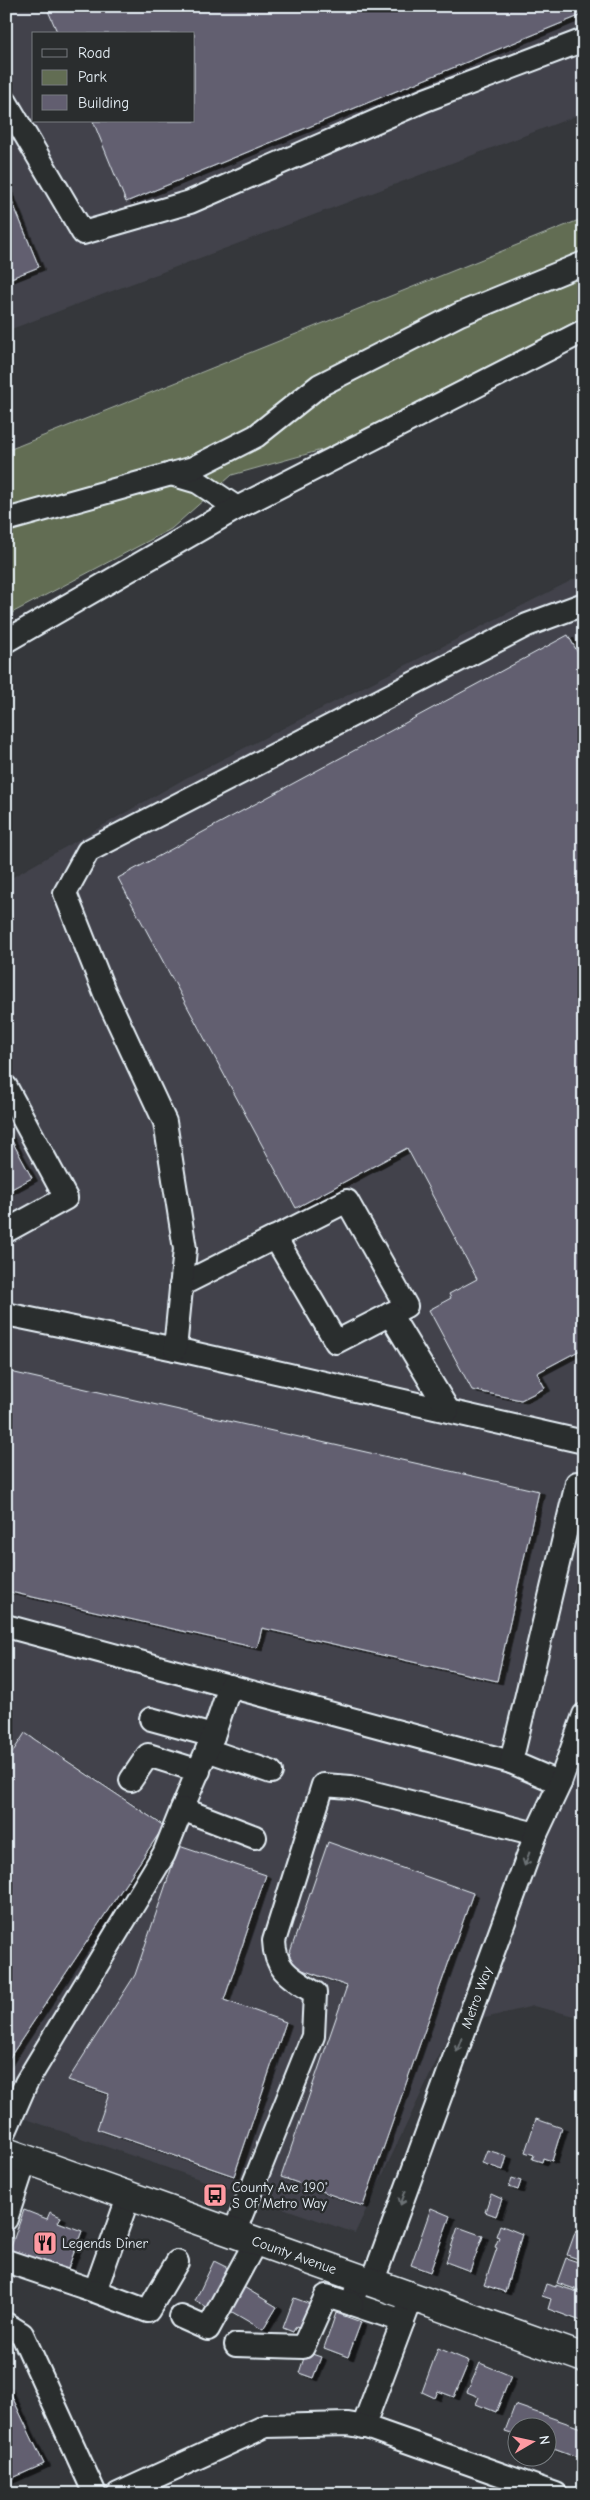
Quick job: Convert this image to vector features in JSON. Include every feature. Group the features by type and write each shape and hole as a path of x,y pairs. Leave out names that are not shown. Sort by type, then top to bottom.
{"main road":[{"name":"County Avenue","path":"16,2155 366,2280 407,2309 584,2358"}],"street":[{"path":"6,102 83,233 190,202 425,100 584,40"},
{"path":"6,520 193,468 256,436 320,384 460,314 584,263"},
{"path":"6,641 237,508 584,331"},
{"path":"170,474 198,482 237,508"},
{"path":"175,1349 185,1249 165,1122 104,991 65,893 88,852 527,625 584,604"},
{"path":"6,1087 66,1198 6,1231"},
{"path":"181,1286 275,1237 347,1201 406,1306 336,1342 275,1237"},
{"path":"6,1314 175,1349 584,1442"},
{"path":"390,1314 448,1410"},
{"path":"511,1762 576,1483 584,1484"},
{"path":"6,1626 511,1762 560,1783"},
{"path":"9,2115 26,2083 164,1854 210,1743 230,1686"},
{"name":"Metro Way","path":"352,2304 366,2280 536,1834 560,1783 584,1715"},
{"path":"151,1719 210,1743 271,1772"},
{"path":"131,1780 148,1755 199,1771"},
{"path":"181,2317 208,2329 245,2237 313,2036 315,1993 289,1977 275,1957 274,1941 323,1785 351,1787 536,1834"},
{"path":"182,1809 255,1837"},
{"path":"6,2220 16,2155"},
{"path":"95,2290 129,2195"},
{"path":"6,2261 95,2290 148,2311 177,2262"},
{"path":"236,2345 303,2346 326,2296 333,2268"},
{"path":"326,2296 352,2304 407,2309 363,2427"},
{"path":"6,2324 22,2334 95,2494"},
{"path":"118,2494 264,2426 345,2424 363,2427 556,2494"}],"shaded area":[{"path":"6,6 584,6 584,113 6,331"},
{"path":"584,574 584,2018 533,2006 453,2026 355,2233 6,2112 6,881 186,778"}],"green space":[{"path":"584,218 584,317 325,449 232,475 171,529 6,616 6,451"}],"building":[{"path":"46,6 584,6 584,14 126,202 93,122 195,122 195,32 57,32"},
{"path":"6,186 39,267 6,280"},
{"path":"568,635 584,664 584,1348 537,1373 545,1388 521,1400 472,1390 429,1310 451,1298 449,1294 477,1279 407,1148 296,1208 118,878"},
{"path":"6,1130 32,1178 6,1192"},
{"path":"6,1371 539,1491 497,1681 262,1628 257,1648 6,1591"},
{"path":"25,1733 164,1826 6,2063 6,1762"},
{"path":"328,1842 473,1893 363,2206 281,2177 347,1986 286,1964"},
{"path":"179,1846 266,1875 224,2000 286,2022 234,2176 97,2129 109,2094 68,2080 135,1975"},
{"path":"536,2119 562,2128 552,2161 543,2158 542,2162 532,2159 534,2155 525,2152"},
{"path":"487,2150 507,2156 503,2170 482,2163"},
{"path":"512,2178 521,2181 518,2190 509,2187"},
{"path":"491,2194 502,2199 496,2216 485,2212"},
{"path":"431,2208 450,2216 430,2272 411,2265"},
{"name":"Legends Diner","path":"24,2210 47,2219 50,2212 61,2217 58,2222 82,2231 67,2271 8,2255"},
{"path":"500,2225 522,2234 505,2292 484,2285 497,2248 495,2247 499,2237 496,2236"},
{"path":"458,2227 483,2236 470,2271 446,2262"},
{"path":"576,2230 584,2233 584,2261 567,2255"},
{"path":"566,2258 584,2264 584,2292 557,2283"},
{"path":"214,2261 234,2271 215,2312 195,2301"},
{"path":"546,2284 556,2287 556,2285 584,2294 584,2322 548,2309 551,2299 542,2296"},
{"path":"242,2286 277,2307 263,2330 227,2309"},
{"path":"294,2298 313,2305 304,2329 296,2326 293,2332 283,2328"},
{"path":"336,2313 361,2322 348,2357 324,2348"},
{"path":"438,2348 469,2361 454,2397 438,2391 435,2398 422,2392"},
{"path":"306,2352 321,2357 313,2378 299,2373"},
{"path":"480,2363 511,2376 496,2412 476,2404 479,2397 467,2392"},
{"path":"6,2384 44,2464 6,2481"},
{"path":"515,2405 552,2418 510,2418"},
{"path":"558,2420 584,2429 584,2459 558,2450"}],"place":[{"name":"County Ave 190' S Of Metro Way","path":"215,2195"},
{"name":"Legends Diner","path":"45,2243"}]}
